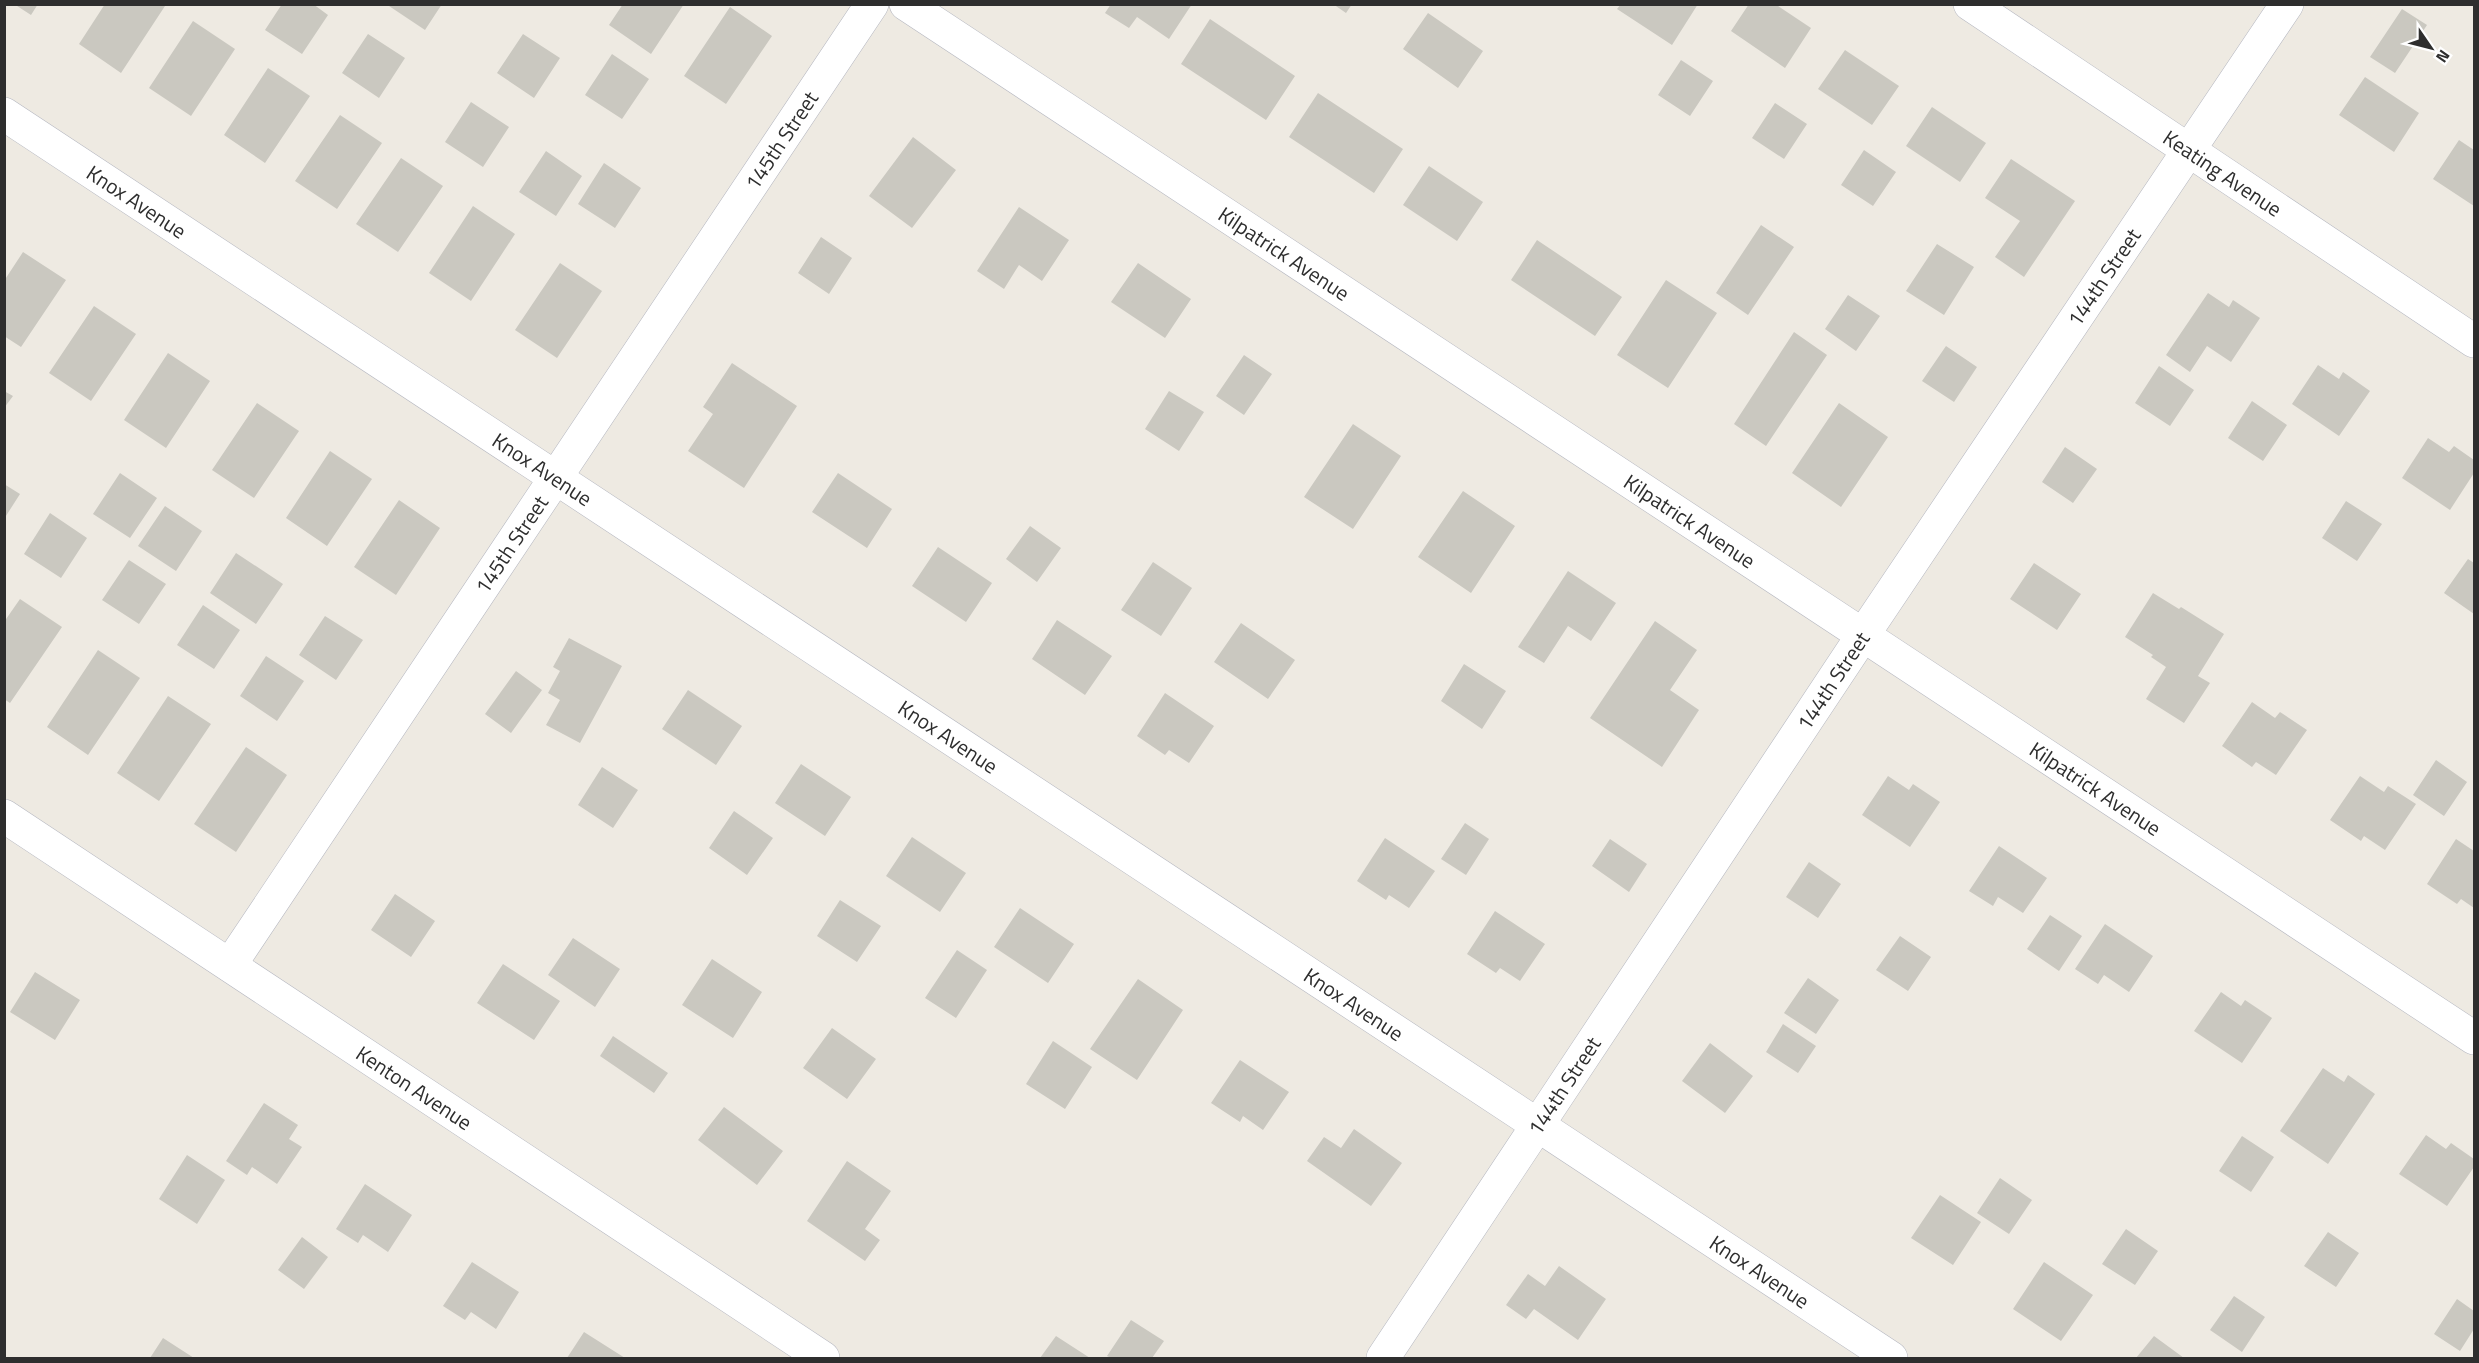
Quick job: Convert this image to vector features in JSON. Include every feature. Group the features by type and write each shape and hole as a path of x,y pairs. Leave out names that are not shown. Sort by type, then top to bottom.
{"street":[{"name":"145th Street","path":"230,964 872,4"},
{"name":"Kilpatrick Avenue","path":"906,4 2475,1038"},
{"name":"Keating Avenue","path":"1970,4 2475,342"},
{"name":"144th Street","path":"1383,1359 1863,635 2287,4"},
{"name":"Knox Avenue","path":"4,114 1891,1359"},
{"name":"Kenton Avenue","path":"4,816 823,1359"}],"building":[{"path":"14,4 38,4 31,15"},
{"path":"105,4 165,6 121,73 79,44"},
{"path":"282,4 313,4 328,15 302,54 265,30"},
{"path":"386,4 442,4 425,30"},
{"path":"623,4 684,4 651,54 609,25"},
{"path":"1111,4 1192,4 1169,39 1137,17 1129,28 1105,13"},
{"path":"1333,4 1352,4 1346,13"},
{"path":"1621,4 1698,4 1672,45 1617,9"},
{"path":"1749,4 1775,4 1811,28 1785,68 1731,31"},
{"path":"730,7 772,36 726,104 684,76"},
{"path":"2402,9 2427,25 2395,73 2370,57"},
{"path":"1428,13 1483,51 1458,88 1403,49"},
{"path":"1210,19 1295,76 1266,120 1181,64"},
{"path":"193,21 235,49 191,116 149,88"},
{"path":"368,34 405,58 379,98 342,73"},
{"path":"523,34 560,58 534,98 497,73"},
{"path":"1845,50 1899,86 1872,125 1818,89"},
{"path":"612,54 649,79 622,119 585,95"},
{"path":"1681,60 1713,81 1690,116 1658,95"},
{"path":"268,68 310,96 265,163 224,135"},
{"path":"2365,77 2419,113 2394,152 2339,115"},
{"path":"1318,93 1403,149 1374,193 1289,137"},
{"path":"471,102 509,127 483,167 445,142"},
{"path":"1775,103 1807,124 1784,159 1752,138"},
{"path":"1932,107 1986,143 1960,182 1906,146"},
{"path":"340,115 382,143 337,209 295,181"},
{"path":"913,137 956,170 912,228 869,196"},
{"path":"2459,140 2474,150 2474,206 2433,179"},
{"path":"1864,150 1896,172 1873,206 1841,185"},
{"path":"546,151 582,176 556,216 519,192"},
{"path":"401,158 443,186 398,252 356,224"},
{"path":"2011,159 2075,201 2024,277 1995,257 2020,221 1985,198"},
{"path":"604,163 641,188 615,228 578,204"},
{"path":"1429,166 1483,202 1457,241 1403,205"},
{"path":"473,206 515,234 471,301 429,273"},
{"path":"1019,207 1069,240 1042,281 1019,265 1004,289 977,271"},
{"path":"1761,225 1794,247 1748,315 1716,293"},
{"path":"821,237 852,258 829,294 798,273"},
{"path":"1537,240 1622,297 1595,336 1511,280"},
{"path":"1937,244 1974,267 1944,315 1906,291"},
{"path":"23,252 66,280 21,347 4,336 4,281"},
{"path":"560,263 602,291 557,358 515,330"},
{"path":"1138,263 1191,299 1165,338 1111,302"},
{"path":"1666,280 1717,313 1668,388 1617,355"},
{"path":"2208,293 2229,307 2233,300 2260,318 2231,362 2207,346 2190,372 2166,355"},
{"path":"1848,295 1880,316 1856,351 1825,329"},
{"path":"94,306 136,334 91,401 49,373"},
{"path":"1794,332 1827,355 1766,446 1734,424"},
{"path":"1946,346 1977,367 1954,402 1922,381"},
{"path":"168,353 210,381 166,448 124,420"},
{"path":"1244,355 1272,374 1244,415 1216,396"},
{"path":"732,363 797,406 744,488 688,451 713,414 703,407"},
{"path":"2318,365 2339,379 2343,372 2370,391 2339,436 2292,404"},
{"path":"2159,366 2194,390 2170,426 2135,403"},
{"path":"4,391 13,396 4,408"},
{"path":"1169,391 1204,412 1179,451 1145,429"},
{"path":"2252,401 2287,425 2263,461 2228,438"},
{"path":"257,403 299,431 254,498 212,470"},
{"path":"1839,403 1888,437 1841,507 1792,473"},
{"path":"1353,424 1401,456 1353,529 1304,497"},
{"path":"2428,438 2449,452 2454,446 2474,460 2474,473 2450,510 2402,478"},
{"path":"2065,447 2097,469 2073,503 2042,482"},
{"path":"330,451 372,479 327,546 286,518"},
{"path":"120,473 157,498 130,538 93,514"},
{"path":"838,473 892,509 867,548 812,512"},
{"path":"4,484 20,494 4,519"},
{"path":"1463,491 1515,526 1471,593 1418,557"},
{"path":"399,500 440,528 396,595 354,567"},
{"path":"2346,501 2382,524 2357,561 2322,538"},
{"path":"165,506 202,531 176,571 138,546"},
{"path":"50,513 87,538 61,578 24,554"},
{"path":"1030,526 1061,548 1037,582 1006,559"},
{"path":"938,547 992,583 966,622 912,586"},
{"path":"236,553 283,584 256,624 210,593"},
{"path":"2468,559 2474,563 2474,614 2444,593"},
{"path":"129,560 166,584 139,624 102,600"},
{"path":"1153,562 1192,588 1161,636 1121,610"},
{"path":"2034,563 2081,594 2057,630 2010,599"},
{"path":"1568,571 1616,603 1591,641 1568,626 1544,663 1518,647"},
{"path":"2153,593 2179,609 2181,607 2224,634 2198,676 2210,683 2184,723 2146,699 2166,667 2151,657 2153,655 2125,637"},
{"path":"20,599 62,627 10,703 4,699 4,622"},
{"path":"203,605 240,630 214,669 177,645"},
{"path":"325,616 363,640 336,680 299,655"},
{"path":"1057,620 1112,656 1085,695 1032,659"},
{"path":"1655,621 1697,650 1670,690 1699,710 1662,767 1590,718"},
{"path":"1241,623 1295,660 1268,699 1214,662"},
{"path":"569,638 622,666 580,743 546,725 560,700 548,693 560,671 553,667"},
{"path":"98,650 140,678 88,755 47,727"},
{"path":"266,656 304,681 277,721 240,696"},
{"path":"1464,664 1506,691 1482,729 1441,701"},
{"path":"516,671 542,690 511,733 485,714"},
{"path":"688,690 742,726 716,765 662,729"},
{"path":"1165,693 1214,726 1189,763 1169,750 1165,755 1137,736"},
{"path":"168,696 211,724 159,801 117,773"},
{"path":"2252,702 2275,718 2280,712 2307,730 2276,775 2256,762 2252,767 2222,746"},
{"path":"246,747 287,775 236,852 194,824"},
{"path":"2436,760 2467,782 2444,816 2413,795"},
{"path":"801,764 851,797 825,836 775,803"},
{"path":"602,767 638,790 613,828 578,805"},
{"path":"1888,776 1909,790 1913,784 1940,802 1910,847 1862,815"},
{"path":"2360,776 2384,792 2388,786 2416,804 2385,850 2364,836 2361,841 2330,820"},
{"path":"734,811 773,838 747,875 709,848"},
{"path":"1465,823 1489,839 1466,875 1441,859"},
{"path":"912,837 966,873 940,912 886,876"},
{"path":"1385,838 1435,871 1409,908 1389,895 1386,900 1357,881"},
{"path":"1610,839 1647,864 1629,892 1592,866"},
{"path":"2456,839 2474,851 2474,908 2461,899 2457,904 2427,884"},
{"path":"1999,846 2047,878 2023,913 1998,897 1993,906 1969,891"},
{"path":"1809,862 1841,884 1818,918 1786,897"},
{"path":"395,894 435,921 411,957 371,930"},
{"path":"840,900 881,926 857,962 817,936"},
{"path":"1020,908 1074,944 1048,983 994,947"},
{"path":"1495,911 1545,944 1520,981 1500,968 1496,973 1467,954"},
{"path":"2050,915 2082,936 2059,971 2027,949"},
{"path":"2105,924 2153,956 2129,992 2104,975 2098,984 2075,969"},
{"path":"1900,936 1931,957 1908,991 1876,970"},
{"path":"573,938 620,969 595,1007 548,975"},
{"path":"957,950 987,970 956,1018 925,998"},
{"path":"712,959 762,992 733,1038 682,1005"},
{"path":"503,964 560,1001 534,1040 477,1003"},
{"path":"35,972 80,1000 55,1040 10,1012"},
{"path":"1808,978 1839,1000 1816,1034 1784,1013"},
{"path":"1138,979 1183,1010 1137,1080 1090,1049"},
{"path":"2221,992 2241,1006 2245,1000 2272,1018 2242,1063 2194,1031"},
{"path":"1783,1024 1816,1046 1798,1073 1766,1052"},
{"path":"832,1028 876,1059 847,1099 803,1068"},
{"path":"613,1036 668,1073 654,1093 600,1056"},
{"path":"1053,1041 1092,1067 1065,1109 1026,1084"},
{"path":"1710,1043 1753,1076 1725,1113 1682,1081"},
{"path":"1240,1060 1289,1092 1263,1130 1243,1116 1240,1122 1211,1103"},
{"path":"2323,1068 2344,1082 2348,1075 2375,1094 2328,1164 2280,1131"},
{"path":"264,1103 298,1125 289,1139 302,1147 277,1184 252,1167 247,1175 226,1161"},
{"path":"724,1107 783,1151 757,1185 698,1140"},
{"path":"1354,1129 1402,1163 1371,1206 1307,1161 1324,1137 1341,1148"},
{"path":"2426,1135 2446,1149 2451,1143 2474,1159 2474,1167 2447,1206 2399,1174"},
{"path":"2242,1136 2274,1157 2251,1192 2219,1171"},
{"path":"187,1155 225,1180 197,1224 159,1199"},
{"path":"847,1161 891,1191 865,1229 880,1240 865,1261 807,1221"},
{"path":"2000,1178 2032,1200 2009,1234 1977,1213"},
{"path":"365,1184 412,1215 388,1252 363,1235 358,1243 336,1229"},
{"path":"1940,1195 1981,1222 1953,1265 1911,1238"},
{"path":"2126,1229 2158,1251 2135,1285 2102,1264"},
{"path":"2328,1232 2359,1253 2336,1287 2304,1266"},
{"path":"302,1237 328,1257 304,1289 278,1270"},
{"path":"472,1262 519,1292 496,1329 471,1312 465,1320 443,1306"},
{"path":"2044,1262 2093,1295 2061,1341 2013,1309"},
{"path":"1559,1266 1606,1299 1578,1340 1534,1309 1526,1319 1506,1305 1528,1274 1545,1286"},
{"path":"2234,1296 2265,1317 2242,1352 2210,1330"},
{"path":"2457,1299 2474,1311 2474,1329 2460,1351 2434,1334"},
{"path":"1131,1320 1164,1341 1152,1358 1111,1358 1107,1356"},
{"path":"584,1332 625,1358 567,1358"},
{"path":"1056,1336 1090,1358 1040,1358"},
{"path":"2154,1336 2184,1358 2136,1358"},
{"path":"163,1338 194,1358 150,1358"}]}
